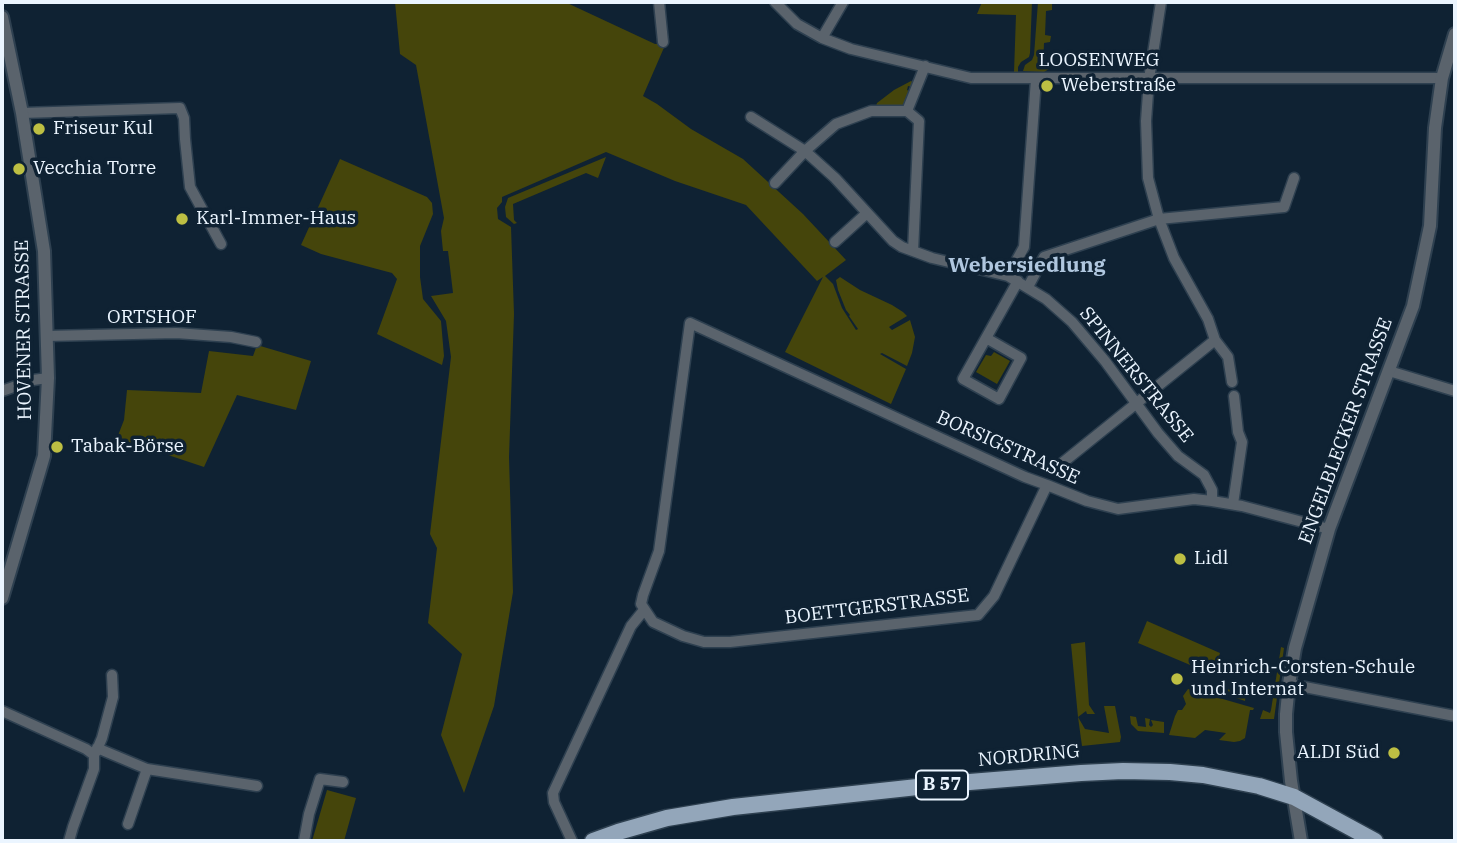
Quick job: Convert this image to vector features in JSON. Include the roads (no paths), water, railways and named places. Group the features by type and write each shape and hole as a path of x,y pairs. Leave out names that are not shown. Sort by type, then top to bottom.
{"main road":[{"name":"NORDRING","path":"593,841 667,818 733,807 945,784 1081,773 1170,772 1203,775 1259,786 1294,797 1376,841"}],"street":[{"path":"659,2 663,42"},
{"name":"LOOSENWEG","path":"775,2 797,24 822,38 851,49 971,78 1442,78"},
{"path":"822,38 842,2"},
{"path":"1161,2 1149,79 1146,121 1148,178 1159,219 1174,258 1208,319 1215,341 1228,357 1232,382"},
{"name":"HOVENER STRASSE","path":"2,17 22,113 44,251 48,379 44,456 2,598"},
{"name":"ENGELBLECKER STRASSE","path":"1301,841 1286,732 1289,684 1295,648 1329,529 1413,306 1430,226 1435,128 1442,78 1455,34"},
{"path":"907,111 925,66"},
{"path":"986,338 1021,358 999,399 963,379 986,338 1013,279 1024,247 1036,79"},
{"path":"22,113 180,108 184,118 190,187 221,244"},
{"path":"775,183 805,151 836,124 871,111 907,111 919,121 914,251"},
{"name":"SPINNERSTRASSE","path":"751,117 805,151 835,178 892,241 932,258 1013,279 1046,299 1072,322 1178,456 1204,475 1212,490 1212,501"},
{"path":"1028,287 1044,257 1159,219 1284,207 1294,178"},
{"path":"835,242 867,213"},
{"name":"BORSIGSTRASSE","path":"644,610 643,595 659,551 690,323 1025,477 1087,501 1118,509 1194,499 1233,503 1329,529"},
{"name":"ORTSHOF","path":"47,336 176,333 231,337 256,342"},
{"path":"1061,464 1215,341"},
{"path":"1389,371 1455,391"},
{"path":"2,391 33,380 48,379"},
{"path":"1233,503 1242,442 1238,432 1234,397"},
{"name":"BOETTGERSTRASSE","path":"644,610 653,622 704,642 739,642 978,615 994,596 1047,485"},
{"path":"572,841 554,802 553,793 631,626 644,610"},
{"path":"69,841 103,737 113,697 112,675"},
{"path":"1289,684 1455,716"},
{"path":"2,711 86,749 147,769 257,786"},
{"path":"128,824 147,769"},
{"path":"304,841 320,779 343,782"}],"place":[{"name":"Weberstraße","path":"1047,86"},
{"name":"Friseur Kul","path":"39,129"},
{"name":"Vecchia Torre","path":"19,169"},
{"name":"Karl-Immer-Haus","path":"182,219"},
{"name":"Tabak-Börse","path":"57,447"},
{"name":"Lidl","path":"1180,559"},
{"name":"Heinrich-Corsten-Schule und Internat","path":"1177,679"},
{"name":"ALDI Süd","path":"1394,753"}],"district":[{"name":"Webersiedlung","path":"1027,266"}]}
